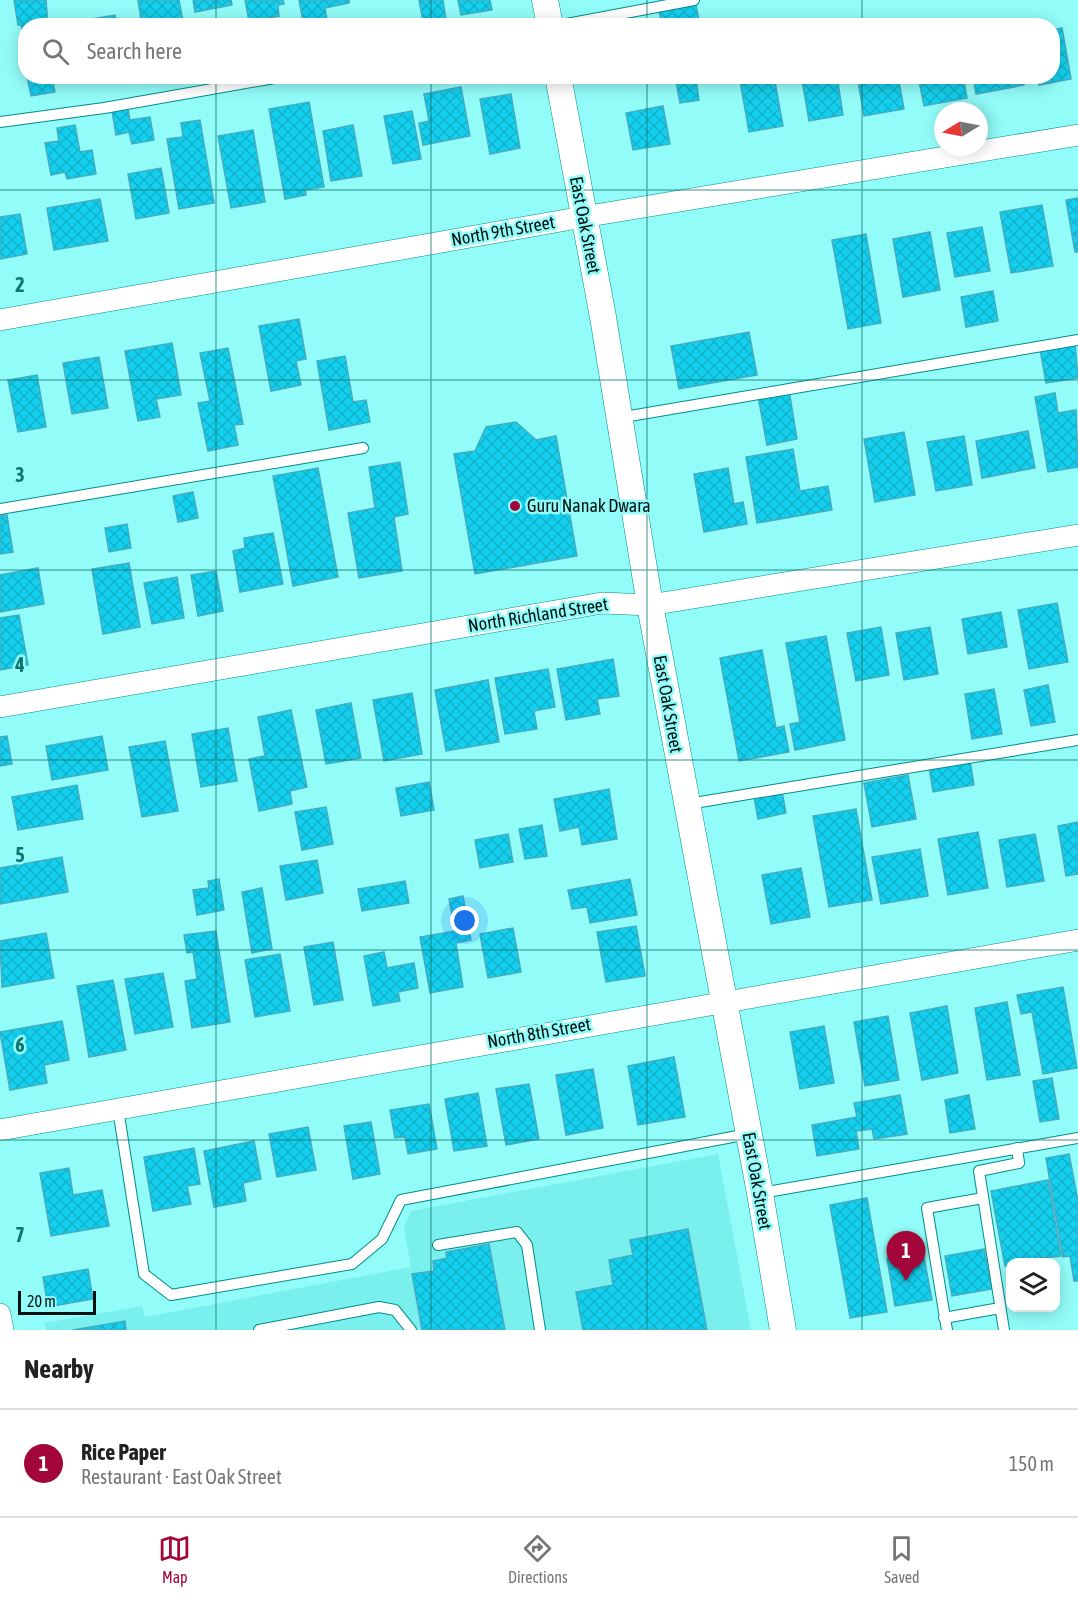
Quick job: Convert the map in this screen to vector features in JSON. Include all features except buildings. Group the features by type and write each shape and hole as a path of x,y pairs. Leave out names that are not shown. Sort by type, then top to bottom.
{"street":[{"path":"545,0 548,18"},
{"name":"East Oak Street","path":"559,84 603,317 650,605 760,1193 783,1330"},
{"name":"North 9th Street","path":"0,320 583,217 1078,135"},
{"name":"North Richland Street","path":"0,707 602,603 650,605 1078,535"},
{"name":"North 8th Street","path":"0,1130 1078,940"},
{"path":"0,1314 3,1330"}],"lane":[{"path":"598,18 694,0"},
{"path":"0,122 104,108 240,84"},
{"path":"618,418 1078,340"},
{"path":"0,509 363,448"},
{"path":"687,804 1078,740"},
{"path":"118,1109 144,1274 171,1295 352,1264 382,1239 401,1200 748,1134"},
{"path":"760,1193 1078,1138"},
{"path":"1004,1330 979,1171 1019,1163 1017,1148"},
{"path":"946,1330 927,1208 983,1198"},
{"path":"438,1245 517,1232 527,1245 540,1330"},
{"path":"259,1330 379,1308 395,1310 411,1330"},
{"path":"944,1318 1000,1308"}],"shaded area":[{"path":"718,1154 751,1330 46,1330 45,1323 142,1306 145,1317 411,1267 404,1228 411,1211"}],"place":[{"name":"Guru Nanak Dwara","path":"515,506"},
{"name":"Rice Paper","path":"906,1281"}]}
